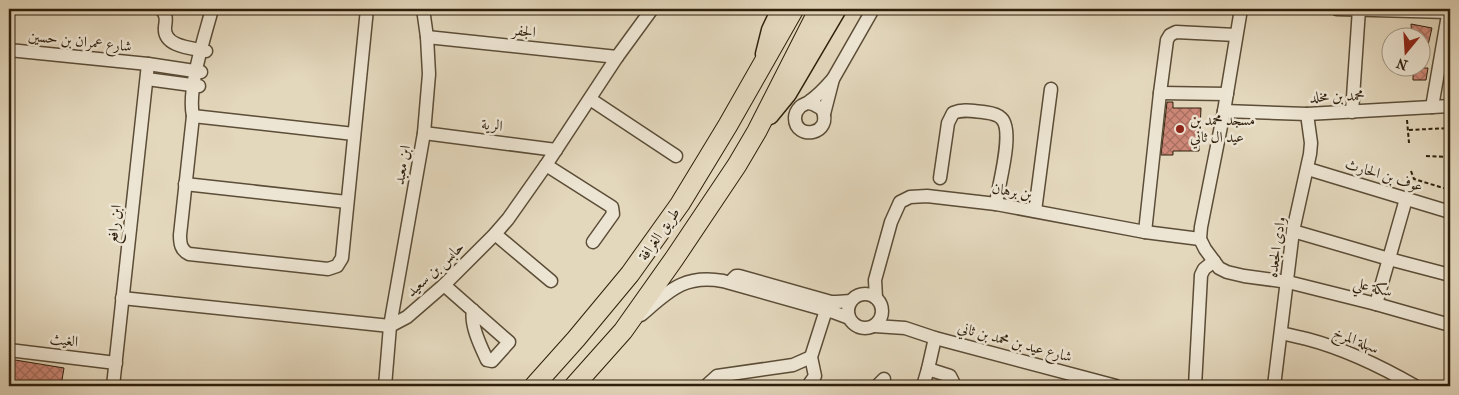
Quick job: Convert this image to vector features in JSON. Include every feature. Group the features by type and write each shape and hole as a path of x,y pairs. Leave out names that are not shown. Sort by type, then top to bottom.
{"highway":[{"name":"طريق الغرافة","path":"534,386 630,274 680,204 728,125 794,9"},
{"name":"طريق الغرافة","path":"574,386 623,331 696,226 757,131 820,9"}],"main road":[{"name":"طريق الغرافة","path":"761,67 770,30 780,9"},
{"name":"طريق الغرافة","path":"757,131 788,94 838,9"}],"street":[{"path":"161,9 166,17 166,34 171,42 204,50"},
{"path":"212,9 197,85 198,101 193,116 185,184 181,247 189,254 328,269 337,266 342,258 367,9"},
{"path":"204,50 217,9"},
{"name":"ابن معبد","path":"385,386 390,326 424,134 429,74 423,9"},
{"name":"حابس بن سعيد","path":"390,326 407,317 444,285 495,234 546,165 616,57 652,9"},
{"path":"833,79 796,113 795,119 797,124 804,132 810,133 820,129 823,124 833,79 873,9"},
{"path":"1195,386 1201,275 1204,269 1214,261 1200,239 1201,227 1224,111 1240,9"},
{"path":"1337,9 1448,10 1432,107"},
{"path":"1352,112 1359,9"},
{"path":"1145,232 1167,40 1170,35 1176,32 1236,35"},
{"name":"الجفر","path":"427,37 616,57"},
{"name":"شارع عمران بن حسين","path":"9,50 148,64 199,72"},
{"name":"ابن رافع","path":"113,386 148,64"},
{"path":"147,79 197,85"},
{"path":"1035,211 1051,89"},
{"path":"1160,93 1227,94"},
{"path":"590,99 676,156"},
{"path":"808,103 818,106 824,114"},
{"name":"محمد بن مخلد","path":"1224,111 1307,114 1450,106"},
{"path":"940,178 948,123 953,114 962,110 993,114 1001,118 1006,126 1008,138 996,204"},
{"name":"وادى الجعده","path":"1274,386 1294,232 1308,169 1311,143 1307,114"},
{"path":"193,116 354,134"},
{"name":"الرية","path":"424,134 556,150"},
{"path":"546,165 612,207 613,214 593,242"},
{"name":"عوف بن الحارث","path":"1308,169 1450,212"},
{"path":"185,184 347,202"},
{"name":"بن برهان","path":"871,296 891,222 900,202 910,197 927,196 996,204 1145,232 1200,239"},
{"path":"1376,304 1406,199"},
{"path":"1294,232 1450,275"},
{"path":"495,234 551,281"},
{"name":"سكة علي","path":"1214,261 1220,268 1232,274 1288,282 1450,325"},
{"path":"736,284 733,279 739,276 831,302 851,301"},
{"path":"623,331 658,300 680,284 689,281 712,279 736,284 849,318"},
{"path":"444,285 509,342 492,361 488,360 472,322 472,310"},
{"path":"857,296 871,296 882,307 881,320 870,328 860,328 852,323 849,318 848,308 851,301 857,296"},
{"path":"122,298 390,326"},
{"path":"808,386 815,376 811,357 826,310"},
{"name":"شارع عيد بن محمد بن ثاني","path":"883,312 905,328"},
{"name":"شارع عيد بن محمد بن ثاني","path":"875,326 905,328 935,338 1116,386"},
{"name":"سهلة المرخ","path":"1281,333 1338,349 1415,386"},
{"path":"923,386 935,338"},
{"name":"الغيث","path":"9,350 116,363"},
{"path":"706,386 717,376 793,365 811,357"},
{"path":"928,369 950,376 954,382 953,386"}],"path":[{"path":"1406,109 1409,143"},
{"path":"1409,130 1450,128"},
{"path":"1450,147 1450,166"},
{"path":"1426,156 1449,157"},
{"path":"1412,171 1414,179 1450,190"}],"building":[{"path":"1411,24 1432,28 1411,28"},
{"path":"1413,78 1426,78 1426,80 1413,80"},
{"name":"مسجد محمد بن عيد ال ثاني","path":"1167,102 1173,102 1173,108 1201,108 1199,151 1173,151 1173,155 1161,155"},
{"path":"9,359 64,368 61,386 9,386"}],"place":[{"name":"مسجد محمد بن عيد ال ثاني","path":"1180,129"}]}
